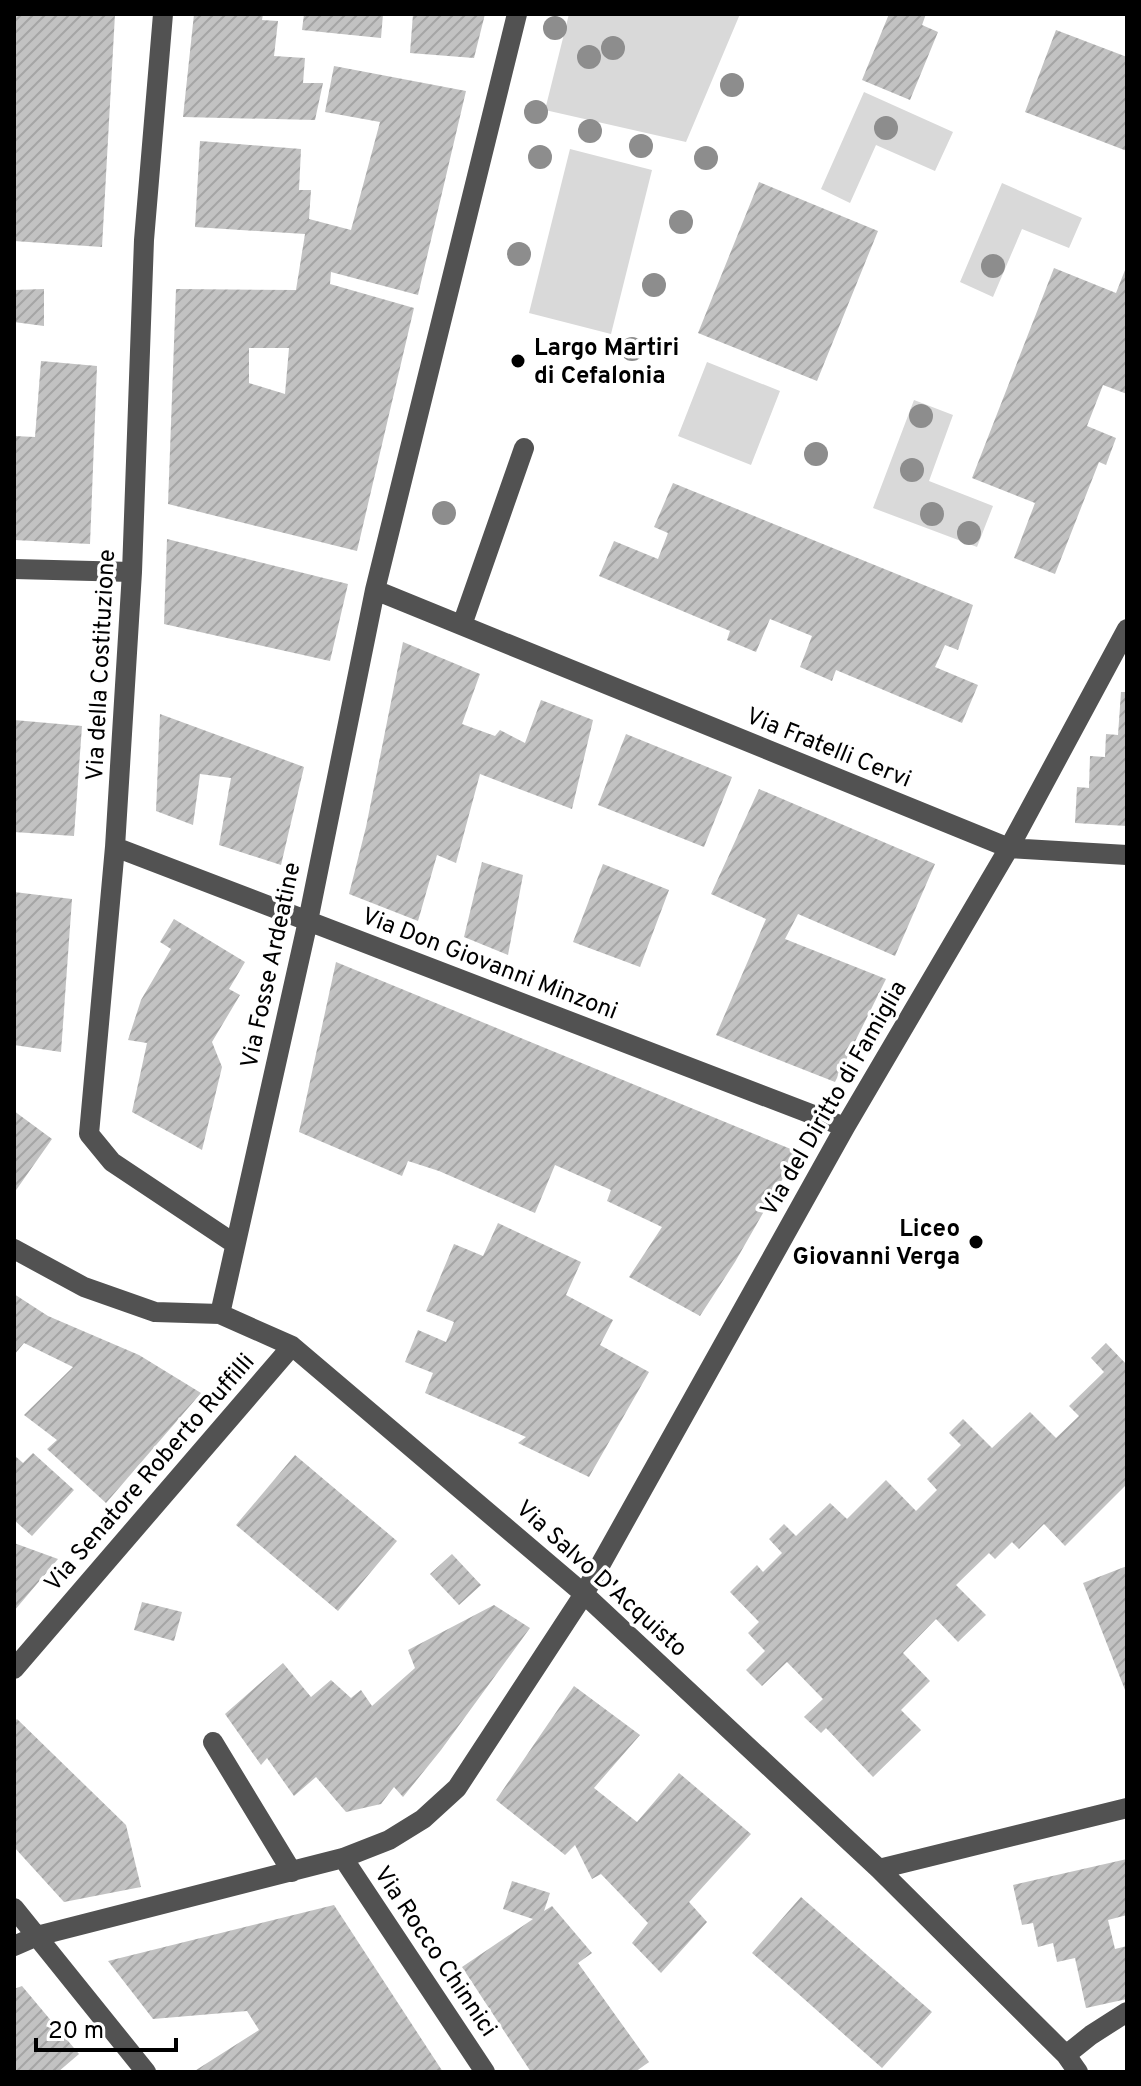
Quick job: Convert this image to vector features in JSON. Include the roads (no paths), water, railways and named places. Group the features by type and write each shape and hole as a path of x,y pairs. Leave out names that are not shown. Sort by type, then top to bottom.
{"street":[{"name":"Via della Costituzione","path":"163,14 144,240 132,572 115,847 89,1134 112,1162 235,1244"},
{"name":"Via Fosse Ardeatine","path":"220,1314 308,921 375,590 517,14"},
{"path":"462,625 524,448"},
{"path":"14,569 132,572"},
{"name":"Via Fratelli Cervi","path":"375,590 1009,848 1127,855"},
{"name":"Via del Diritto di Famiglia","path":"14,1946 37,1936 343,1858 389,1840 423,1819 457,1788 584,1594 845,1127 1009,848 1127,629"},
{"name":"Via Don Giovanni Minzoni","path":"115,847 845,1127"},
{"name":"Via Salvo D'Acquisto","path":"14,1249 84,1287 155,1312 220,1314 292,1346 584,1594 879,1869 1072,2064"},
{"name":"Via Senatore Roberto Ruffilli","path":"14,1669 292,1346"},
{"path":"213,1742 292,1872"},
{"path":"879,1869 1127,1808"},
{"name":"Via Rocco Chinnici","path":"343,1858 485,2072"},
{"path":"14,1908 146,2072"},
{"path":"1072,2064 1127,2012"}],"place":[{"name":"Largo Martiri di Cefalonia","path":"518,361"},
{"name":"Liceo Giovanni Verga","path":"976,1242"}]}
